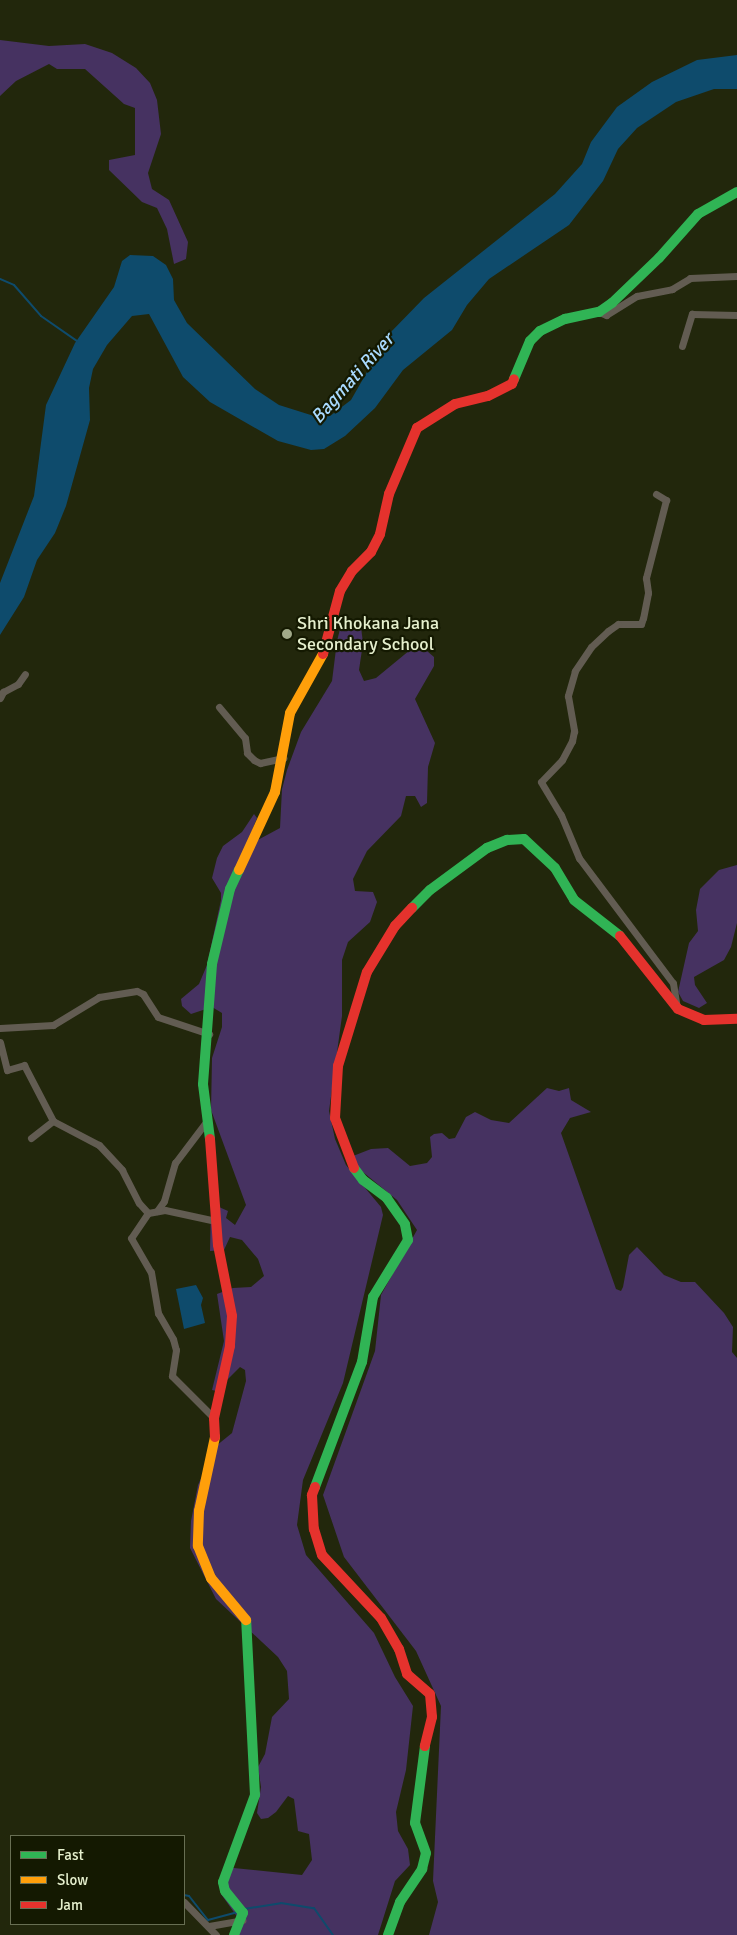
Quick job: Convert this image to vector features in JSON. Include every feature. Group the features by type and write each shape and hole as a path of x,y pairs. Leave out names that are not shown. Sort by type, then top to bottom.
{"street":[{"path":"234,1935 242,1920 241,1907 225,1891 222,1882 256,1795 246,1620 210,1578 198,1546 199,1511 215,1446 214,1418 230,1346 232,1316 216,1221 214,1170 206,1122 203,1084 209,1034 206,1026 212,964 230,889 276,792 284,758 290,713 321,660 340,591 352,571 371,552 380,534 389,494 417,428 455,404 488,396 512,384 526,348 540,331 565,319 599,312 631,286 698,214 737,192"},
{"path":"599,312 606,315 637,296 672,289 690,278 737,276"},
{"path":"682,346 692,314 737,316"},
{"path":"656,494 666,500 646,578 648,593 641,624 618,624 608,631 591,647 575,671 568,696 574,730 572,740 562,760 541,782 561,814 579,858 673,983 678,1009"},
{"path":"0,698 3,692 18,684 25,674"},
{"path":"219,707 245,738 247,753 254,760 260,763 284,758"},
{"path":"388,1935 400,1902 422,1869 426,1853 415,1823 415,1807 432,1717 430,1694 407,1674 399,1649 381,1618 322,1555 314,1529 312,1495 357,1378 373,1297 408,1240 406,1224 387,1198 356,1172 339,1136 335,1084 352,1017 372,960 410,908 430,890 487,848 516,838 533,844 545,856 574,900 621,937 678,1009 704,1020 737,1019"},
{"path":"0,1028 53,1024 99,998 137,991 143,994 158,1017 209,1034"},
{"path":"0,1042 7,1070 24,1065 53,1121 99,1145 122,1170 139,1203 148,1213"},
{"path":"31,1138 53,1121"},
{"path":"157,1211 164,1200 175,1163 206,1122"},
{"path":"214,1418 172,1376 176,1350 173,1339 158,1313 151,1272 131,1238 148,1213 157,1211 216,1221"},
{"path":"185,1903 199,1920 209,1926 216,1935"},
{"path":"209,1926 242,1920"}],"shaded area":[{"path":"0,40 49,46 85,44 112,53 136,68 150,83 157,100 161,134 148,173 152,189 169,200 188,242 186,259 174,264 167,229 157,208 142,202 109,170 109,160 135,155 135,108 124,104 85,69 57,69 49,64 16,81 0,96"},
{"path":"348,619 357,621 361,627 363,643 359,670 364,681 376,678 410,650 427,651 434,657 434,666 415,699 435,743 428,767 427,803 421,807 415,796 406,796 401,816 367,851 353,879 355,891 373,892 377,902 370,922 348,942 342,960 342,1016 329,1111 335,1139 346,1165 381,1207 383,1215 343,1383 303,1480 297,1525 306,1555 374,1633 395,1677 413,1706 406,1770 396,1812 398,1831 408,1849 410,1865 395,1881 378,1935 233,1935 238,1918 221,1894 224,1867 302,1875 312,1860 309,1834 298,1831 294,1799 288,1796 276,1812 268,1818 261,1819 257,1813 261,1787 258,1767 265,1754 272,1717 289,1699 287,1671 278,1657 216,1599 190,1548 191,1521 198,1485 216,1446 232,1433 246,1381 245,1370 240,1367 216,1391 212,1390 224,1341 217,1294 233,1288 251,1287 264,1276 258,1259 242,1240 230,1237 224,1250 210,1251 211,1209 219,1207 228,1211 226,1218 235,1225 246,1205 211,1110 212,1058 222,1027 222,1013 212,1007 191,1014 182,1006 181,999 199,984 207,965 221,900 221,893 212,878 217,858 223,846 242,832 254,814 257,818 250,836 252,843 280,828 282,789 287,770 301,732 332,681 340,629"},
{"path":"737,865 737,923 731,947 724,960 694,977 695,985 707,1003 699,1008 683,1001 678,992 689,943 698,931 696,910 700,889 719,870"},
{"path":"547,1088 559,1091 569,1088 571,1100 591,1112 570,1118 561,1133 616,1289 621,1291 623,1287 629,1255 637,1247 664,1275 681,1282 695,1282 724,1313 733,1327 732,1352 737,1358 737,1935 429,1935 438,1902 433,1881 441,1706 416,1651 344,1557 323,1495 375,1351 381,1295 417,1230 397,1200 358,1168 353,1156 371,1149 388,1148 410,1166 427,1163 432,1157 430,1137 434,1134 442,1133 449,1139 455,1138 466,1117 475,1112 491,1120 509,1123"}],"water":[{"path":"737,55 737,89 714,89 676,102 637,128 618,149 603,181 569,225 489,279 467,305 452,330 403,370 375,408 345,436 324,449 311,450 278,441 210,402 183,377 149,314 132,316 107,345 93,369 89,388 90,420 66,506 55,533 37,560 24,597 0,635 0,583 34,496 46,405 75,343 114,287 122,261 130,255 153,256 166,265 173,279 174,300 187,323 255,389 279,405 314,416 330,416 351,400 388,335 424,298 555,194 582,164 591,142 617,107 652,82 697,60"},
{"path":"196,1285 203,1298 201,1305 205,1323 184,1329 176,1289"}],"waterway":[{"path":"0,279 14,285 41,316 77,341"},
{"path":"185,1895 189,1896 208,1920 237,1912"},
{"path":"244,1909 281,1903 314,1908 333,1935"}],"traffic: fast":[{"path":"514,379 530,341 540,331 565,319 599,312 612,303 659,258 698,214 737,192"},
{"path":"412,908 430,890 487,848 507,840 524,839 555,868 574,900 620,936"},
{"path":"210,1139 203,1084 212,964 230,889 239,870"},
{"path":"315,1487 362,1362 373,1297 408,1240 405,1224 387,1198 363,1180 354,1168"},
{"path":"234,1935 243,1913 225,1891 223,1882 255,1795 246,1620"},
{"path":"388,1935 400,1902 422,1869 426,1853 415,1823 425,1746"}],"traffic: slow":[{"path":"239,870 275,792 290,713 323,654"},
{"path":"215,1437 199,1511 198,1546 211,1578 246,1620"}],"traffic: jam":[{"path":"323,654 340,591 352,571 371,552 380,534 389,494 417,428 455,404 488,396 512,384 514,379"},
{"path":"354,1168 335,1118 338,1066 367,972 395,926 412,908"},
{"path":"620,936 678,1009 704,1020 737,1019"},
{"path":"210,1139 218,1245 232,1316 230,1346 214,1418 215,1437"},
{"path":"315,1487 312,1495 314,1529 322,1555 381,1618 399,1649 407,1674 430,1694 432,1717 425,1746"}],"place":[{"name":"Shri Khokana Jana Secondary School","path":"287,634"}],"water label":[{"name":"Bagmati River","path":"353,379"}]}
